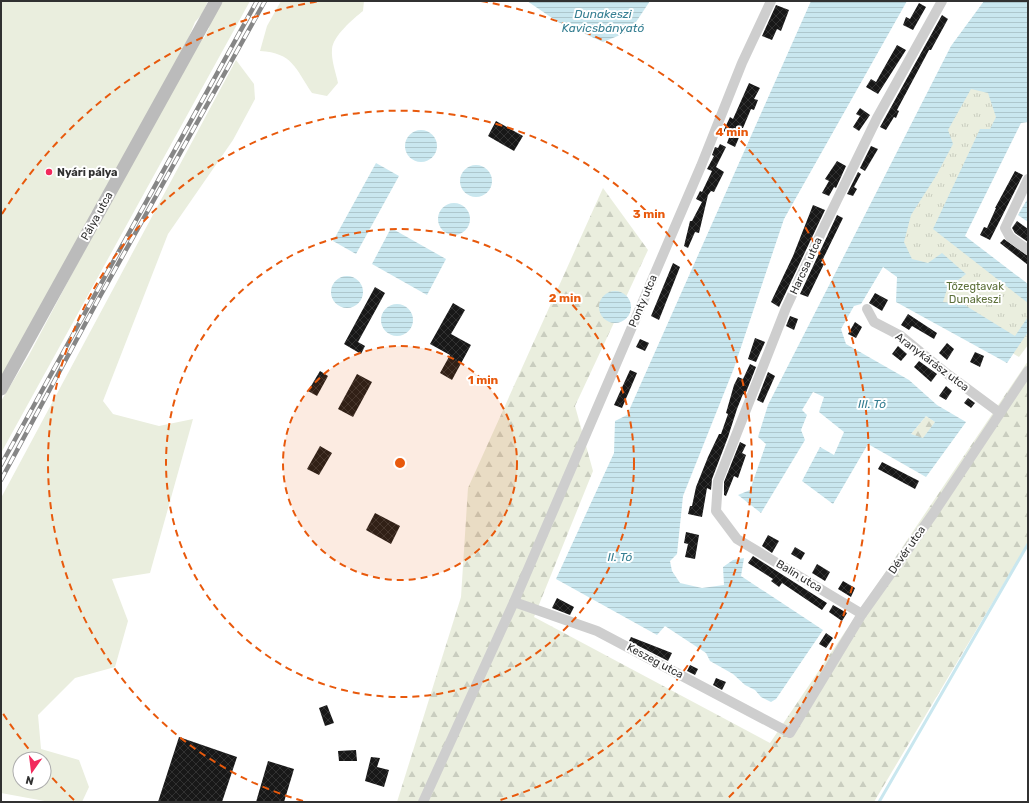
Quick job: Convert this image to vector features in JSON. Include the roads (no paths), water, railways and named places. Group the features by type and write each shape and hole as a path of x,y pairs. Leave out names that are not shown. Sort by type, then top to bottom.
{"street":[{"name":"Pálya utca","path":"1,389 216,1"},
{"name":"Ponty utca","path":"423,802 514,602 701,166 742,64 772,1"},
{"name":"Harcsa utca","path":"737,539 716,511 718,481 732,444 786,308 850,172 877,118 942,1"},
{"path":"1028,179 1005,228 1010,237 1028,250"},
{"name":"Aranykárász utca","path":"867,309 874,322 901,336 946,373 1000,413"},
{"name":"Dévér utca","path":"790,733 862,614 932,514 1028,370"},
{"name":"Balin utca","path":"737,539 862,614"},
{"name":"Keszeg utca","path":"514,602 597,631 790,733"}],"water":[{"name":"Dunakeszi Kavicsbányató","path":"527,1 650,1 630,31 603,42 558,22"},
{"name":"II. Tó","path":"811,1 907,1 784,219 734,368 683,496 677,554 670,561 672,571 680,583 702,588 724,585 723,567 733,560 744,558 741,576 823,630 776,699 771,702 761,697 755,690 745,685 733,674 710,661 706,653 665,626 657,635 556,579 614,453 615,421 627,415"},
{"name":"III. Tó","path":"984,1 1028,1 1028,122 1021,123 965,236 1028,284 1028,303 933,229 980,129 990,129 996,117 988,93 971,89 948,130 953,144 936,176 911,215 904,242 912,259 928,263 942,253 966,274 947,289 943,302 963,304 1015,336 1028,317 1028,332 1007,363 896,302 897,277 883,267 861,304 854,306 841,329 846,344 909,380 937,405 966,422 926,477 868,444 833,504 802,481 820,447 834,455 844,432 819,412 824,397 813,392 802,410 807,415 801,430 805,440 761,513 738,495 750,490 766,444 758,437 768,405 951,46","holes":["926,416 935,422 923,438 911,434"]},
{"path":"421,130 430,133 434,137 437,146 434,155 430,159 421,162 412,159 408,155 405,146 408,137 412,133"},
{"path":"376,163 399,176 356,254 333,241"},
{"path":"476,165 485,168 489,172 492,181 489,190 485,194 476,197 467,194 463,190 460,181 463,172 467,168"},
{"path":"1028,198 1028,222 1018,215"},
{"path":"454,203 463,206 467,210 470,219 467,228 463,232 454,235 445,232 441,228 438,219 441,210 445,206"},
{"path":"391,228 446,259 427,295 372,264"},
{"path":"347,276 356,279 360,283 363,292 360,301 356,305 347,308 338,305 334,301 331,292 334,283 338,279"},
{"path":"615,291 624,294 628,298 631,307 628,316 624,320 615,323 606,320 602,316 599,307 602,298 606,294"},
{"path":"397,304 406,307 410,311 413,320 410,329 406,333 397,336 388,333 384,329 381,320 384,311 388,307"}],"waterway":[{"path":"879,802 1028,544"}],"railway":[{"path":"1,465 257,1"},
{"path":"1,480 98,300 265,1"}],"place":[{"name":"Nyári pálya","path":"49,172"}],"park label":[{"name":"Tőzegtavak Dunakeszi","path":"975,292"}]}
